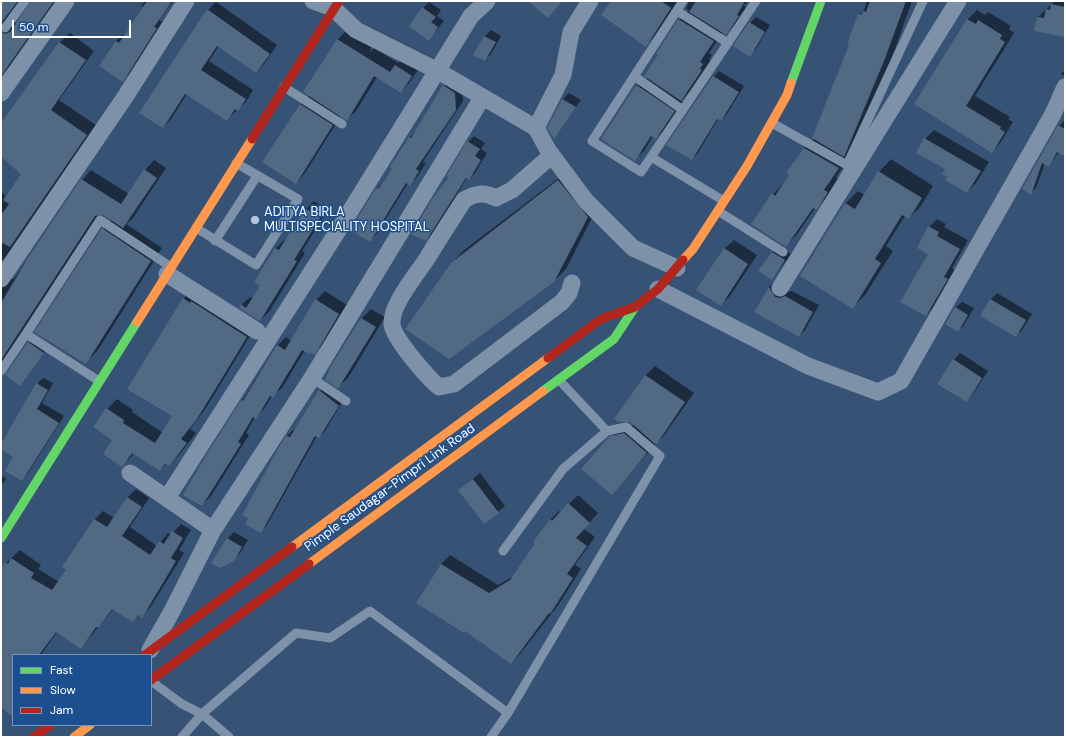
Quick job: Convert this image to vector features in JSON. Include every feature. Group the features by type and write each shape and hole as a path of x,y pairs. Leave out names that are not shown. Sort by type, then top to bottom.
{"street":[{"path":"1,93 66,1"},
{"path":"1,279 125,97 186,1"},
{"path":"313,1 336,5 356,30 438,71 482,98 536,128 552,155 586,201 633,248 677,268"},
{"path":"167,498 438,71 471,16 487,1"},
{"path":"536,128 563,75 571,32 590,1"},
{"name":"Pimple Saudagar-Pimpri Link Road","path":"155,677 614,339 635,308 658,289 693,249 772,123 787,95 821,1"},
{"path":"780,288 958,1"},
{"path":"1,538 336,5"},
{"path":"658,289 808,366 835,377 878,392 901,381 1053,114 1065,87"},
{"path":"149,654 212,530 312,378 482,98"},
{"path":"552,155 512,190 496,198 488,194 474,194 464,200 394,311 392,325 400,340 428,378 439,387 454,384 562,302 569,293 572,283"},
{"path":"169,270 257,331"},
{"name":"Pimple Saudagar-Pimpri Link Road","path":"149,654 600,320 635,308"},
{"path":"130,473 212,530"},
{"path":"34,737 49,726"},
{"path":"74,737 89,726"}],"lane":[{"path":"5,28 25,1"},
{"path":"683,1 592,141 641,172 756,1"},
{"path":"772,123 847,165 923,1"},
{"path":"677,11 728,43"},
{"path":"634,76 683,110"},
{"path":"284,87 342,124"},
{"path":"651,157 724,201"},
{"path":"196,228 256,265 298,199 236,163"},
{"path":"215,241 257,176"},
{"path":"718,211 783,252"},
{"path":"1,371 100,220 169,270"},
{"path":"26,334 99,381"},
{"path":"312,378 346,401"},
{"path":"559,379 608,432"},
{"path":"492,737 660,456 626,427 608,432 563,469 503,551"},
{"path":"182,737 202,714 296,633 330,638 370,611 508,712"},
{"path":"155,677 182,704 202,714 229,737"}],"building":[{"path":"1,1 18,1 1,23"},
{"path":"31,1 54,1 1,76 1,32 5,34 10,32"},
{"path":"147,1 172,1 154,27 157,28 123,82 99,66 116,41 119,43"},
{"path":"528,1 562,1 548,18"},
{"path":"611,1 661,1 671,8 646,47 601,15"},
{"path":"696,1 745,1 737,15 739,16 726,35 689,12"},
{"path":"870,1 906,1 884,61 844,157 812,138 849,45 847,44 858,14 861,15 863,11 866,12"},
{"path":"1051,4 1065,7 1065,37 1034,31 1037,17 1044,18 1046,9 1050,10"},
{"path":"422,7 436,17 431,22 438,27 429,41 409,26"},
{"path":"207,9 270,54 256,73 217,46 201,70 246,99 238,111 235,109 227,121 185,94 163,128 139,113"},
{"path":"678,19 714,41 700,62 703,64 700,69 702,70 681,101 644,76 658,55 656,54"},
{"path":"967,19 976,24 978,20 1002,35 1000,39 1005,42 966,106 1001,127 1000,129 1005,132 992,153 914,104"},
{"path":"749,22 765,32 750,57 733,46"},
{"path":"484,36 496,42 485,61 473,55"},
{"path":"337,39 390,72 395,65 412,76 401,93 374,76 347,121 303,92"},
{"path":"59,42 86,60 51,110 87,135 10,247 1,242 1,215 9,204 3,200 21,174 1,157 1,123"},
{"path":"713,76 739,92 721,121 717,119 692,160 666,145"},
{"path":"443,85 455,93 456,110 416,169 419,171 410,186 406,183 370,242 350,230 376,188 378,189 392,169 390,167 409,137 411,138"},
{"path":"638,86 675,111 656,139 651,136 635,161 601,139 635,87"},
{"path":"562,99 576,107 554,139 547,128"},
{"path":"300,104 333,125 296,184 262,162"},
{"path":"1058,125 1065,129 1065,156 1057,152 1049,167 1042,163 1031,195 1022,189"},
{"path":"924,138 981,171 967,193 945,180 947,177 942,174 945,169 916,153"},
{"path":"467,141 480,149 475,156 481,160 469,180 466,178 426,241 411,234 433,198 449,177 446,176"},
{"path":"804,148 839,168 824,190 828,192 817,210 813,208 786,247 751,224 772,193 775,196 789,175 786,173"},
{"path":"144,169 157,178 123,228 103,215 95,216 1,360 1,303 28,258 81,179 121,204"},
{"path":"878,171 922,198 909,219 902,215 875,259 881,263 853,309 800,276 845,203 855,209"},
{"path":"558,180 588,217 554,282 449,359 405,329 451,263"},
{"path":"305,208 320,218 294,260 297,261 260,321 239,308 241,304 246,308 260,286 254,282 275,248 279,250"},
{"path":"928,226 939,232 937,236 960,249 944,277 948,279 926,316 900,302 928,254 917,248"},
{"path":"102,228 151,261 86,364 34,332"},
{"path":"724,248 748,264 721,306 696,290"},
{"path":"772,252 785,260 772,280 758,271"},
{"path":"769,287 775,297 780,298 785,296 813,312 799,337 754,312"},
{"path":"183,298 190,303 191,301 247,337 197,419 181,439 187,443 169,466 165,464 160,471 132,453 122,467 103,454 112,440 93,427 106,408 124,420 123,423 155,443 172,416 127,389"},
{"path":"315,299 339,314 315,355 311,352 310,354 302,350 273,398 270,396 256,419 253,417 238,442 241,444 202,506 183,495 207,454 241,400 243,401 277,345 285,350"},
{"path":"990,299 1026,320 1016,337 980,316"},
{"path":"955,307 968,315 958,332 945,324"},
{"path":"361,318 376,327 338,389 325,380 331,366"},
{"path":"28,342 44,353 20,386 5,375"},
{"path":"953,359 982,378 967,402 937,384"},
{"path":"645,375 685,402 656,445 630,422 619,422 614,419"},
{"path":"36,383 48,390 37,409 59,423 22,481 5,471 13,457 1,450 1,444"},
{"path":"319,390 339,406 319,438 315,436 261,533 245,524 248,518 242,515 279,447 286,436 290,437"},
{"path":"624,433 647,453 612,495 581,469 610,436"},
{"path":"473,479 499,513 484,524 458,490"},
{"path":"127,497 142,507 122,536 150,555 159,541 164,544 172,531 183,538 171,558 176,561 142,618 138,615 133,622 112,609 98,628 96,627 81,649 56,632 40,654 12,654 12,716 1,708 1,569 5,562 8,564 11,558 34,573 31,578 52,590 66,570 62,567 94,519 107,527"},
{"path":"568,503 590,523 576,538 587,546 567,574 573,578 550,614 549,613 511,664 465,631 464,633 416,603 441,564 489,593 510,580 535,543 533,542 550,519 552,521"},
{"path":"227,538 242,547 234,561 220,568 211,563"}],"traffic: fast":[{"path":"791,83 821,1"},
{"path":"543,391 614,339 635,307"},
{"path":"1,538 137,322"}],"traffic: slow":[{"path":"683,260 693,249 747,166 787,95 791,83"},
{"path":"137,322 252,139"},
{"path":"292,547 548,358"},
{"path":"309,564 543,391"},
{"path":"74,737 89,726"}],"traffic: jam":[{"path":"252,139 339,1"},
{"path":"548,358 601,319 635,307 658,289 683,260"},
{"path":"146,654 292,547"},
{"path":"152,679 309,564"},
{"path":"34,737 50,726"}],"place":[{"name":"ADITYA BIRLA MULTISPECIALITY HOSPITAL","path":"255,220"}]}
